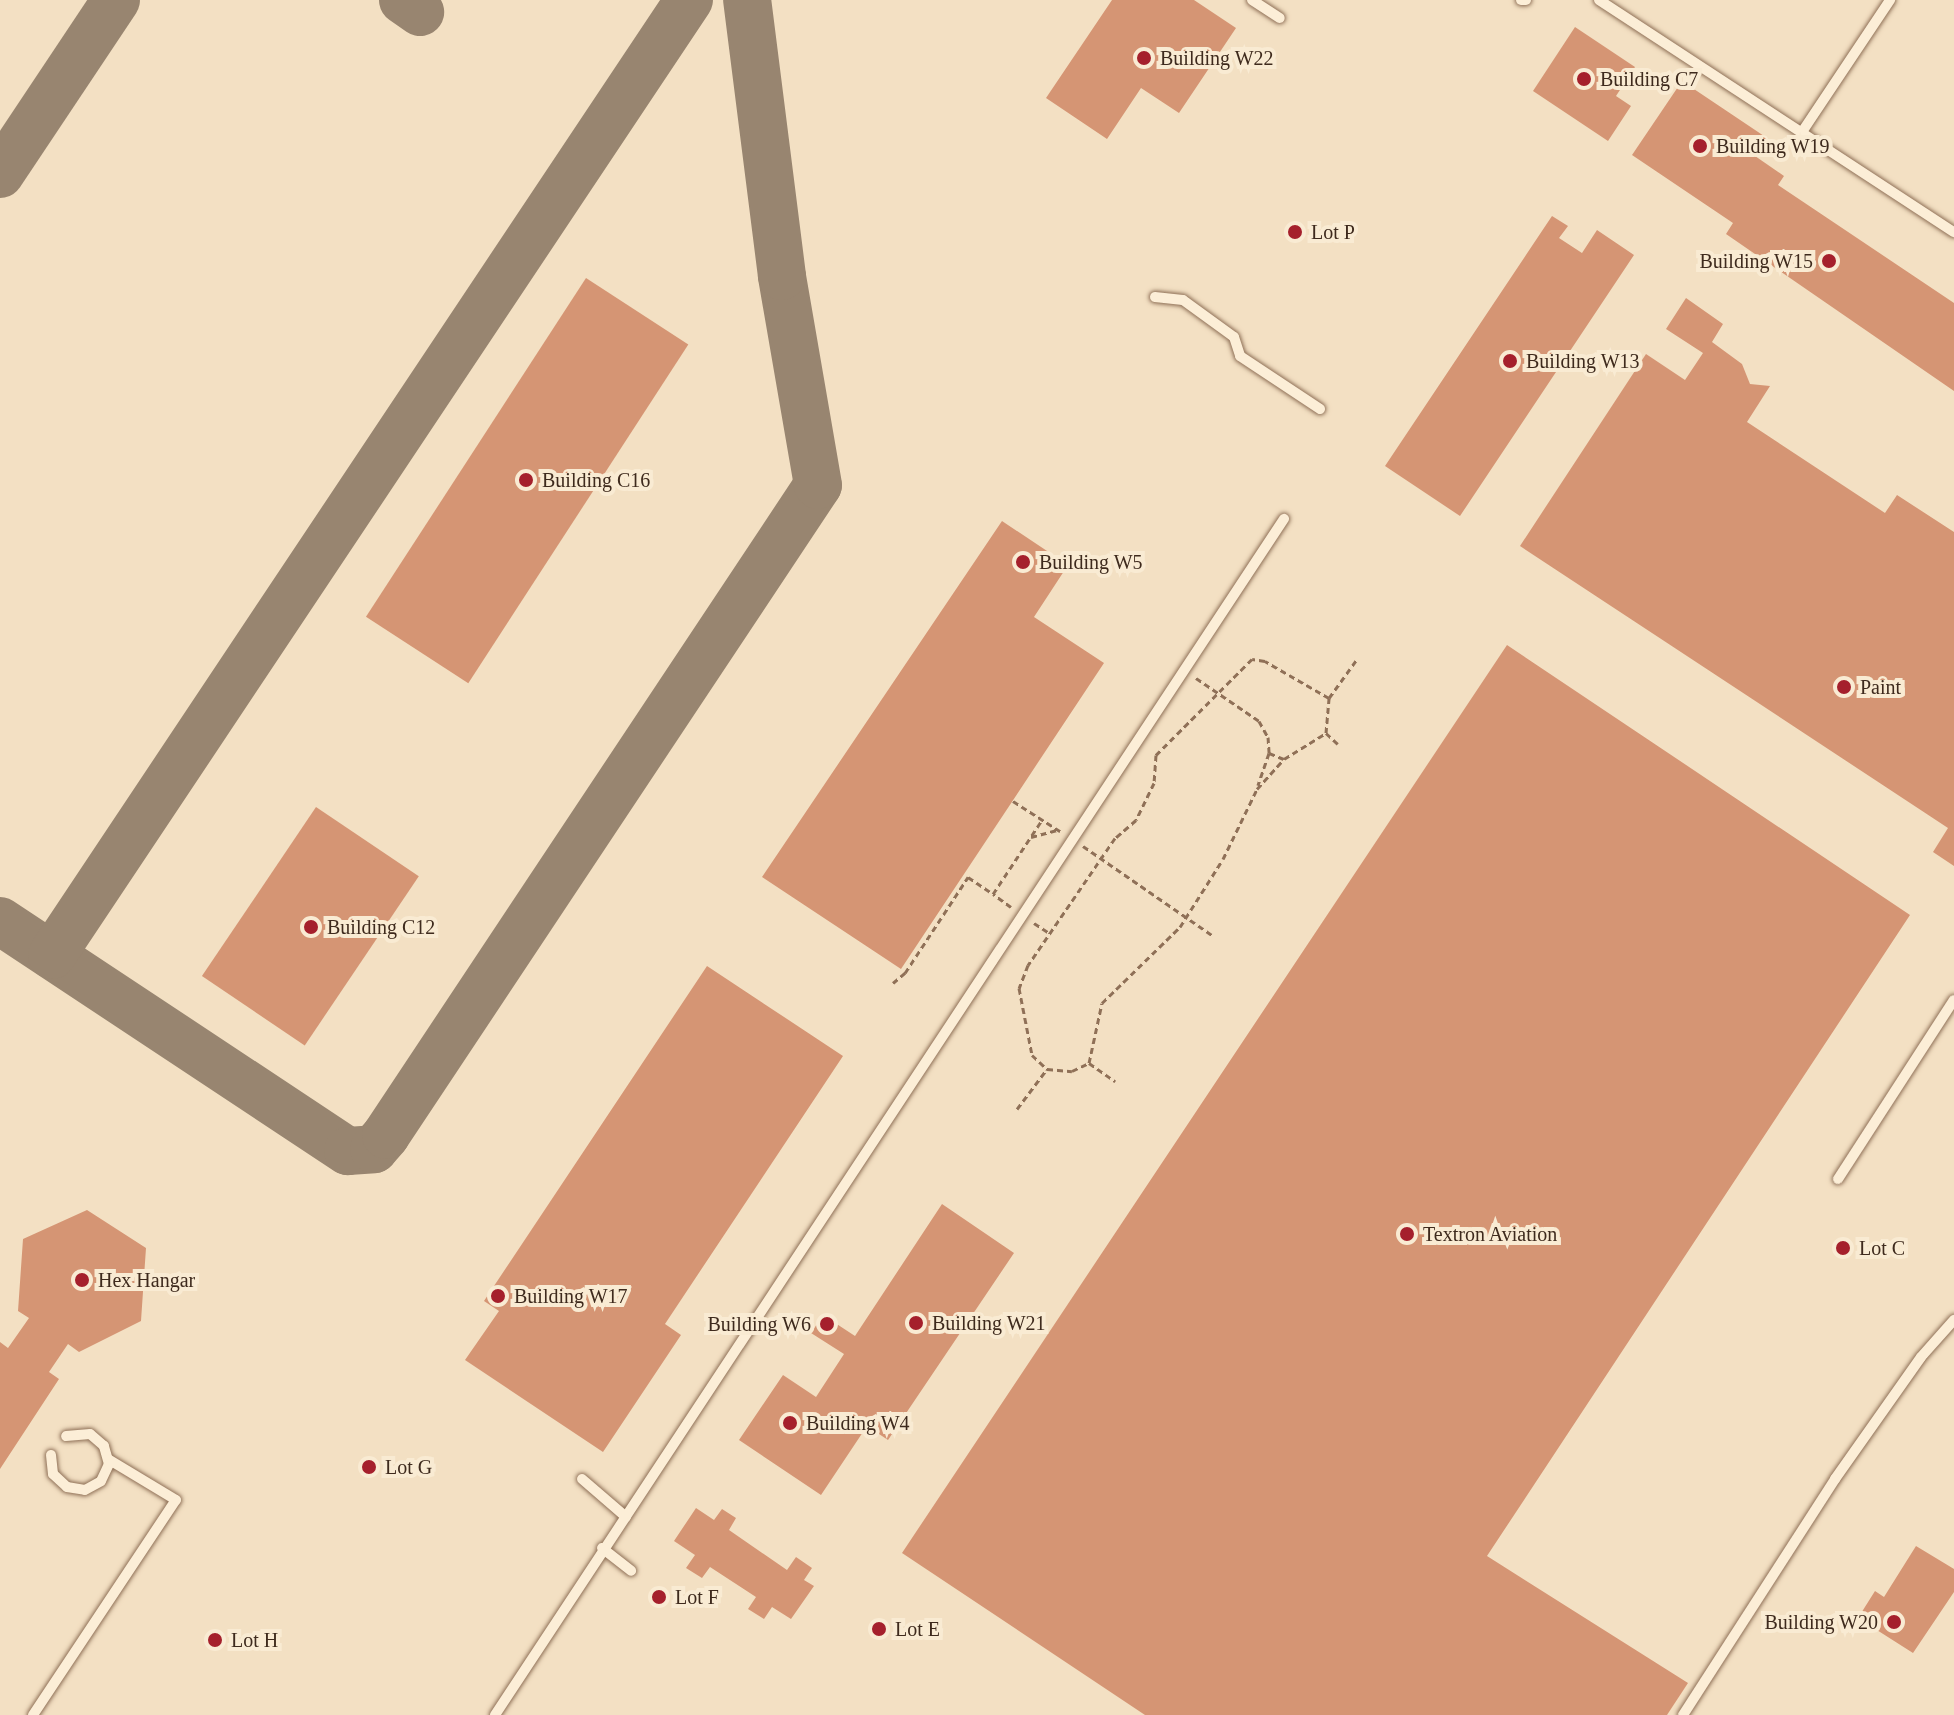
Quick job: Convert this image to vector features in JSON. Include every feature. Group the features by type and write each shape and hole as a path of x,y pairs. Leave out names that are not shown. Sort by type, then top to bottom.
{"lane":[{"path":"1252,0 1280,18"},
{"path":"1599,0 1954,232"},
{"path":"1802,132 1890,0"},
{"path":"1155,297 1183,300 1234,337 1240,356 1320,409"},
{"path":"495,1715 602,1548 626,1517 1284,519"},
{"path":"1838,1179 1954,1000"},
{"path":"1683,1715 1835,1479 1926,1351 1954,1320"},
{"path":"51,1455 59,1482 76,1490 101,1481 108,1459 104,1446 90,1434 66,1436"},
{"path":"33,1715 176,1500 108,1459"},
{"path":"582,1479 626,1517"},
{"path":"602,1548 631,1571"}],"path":[{"path":"1089,1063 1072,1071 1047,1069 1032,1055 1019,988 1102,858 1136,820 1154,783 1156,755 1216,690 1252,659 1265,661 1329,698"},
{"path":"1326,733 1329,698 1357,659"},
{"path":"1089,1063 1102,1003 1187,916 1223,859 1257,789 1269,753 1268,737 1259,721 1190,673"},
{"path":"1326,733 1338,744"},
{"path":"1257,789 1284,759 1326,733"},
{"path":"1269,753 1284,759"},
{"path":"1013,801 1102,858 1212,935"},
{"path":"993,894 1042,820"},
{"path":"1031,838 1058,830"},
{"path":"893,983 905,973 968,877 1051,934"},
{"path":"1089,1063 1115,1081"},
{"path":"1017,1109 1047,1069"}],"building":[{"name":"Building W22","path":"1112,0 1194,0 1236,28 1179,113 1141,88 1107,139 1046,98"},
{"name":"Building C7","path":"1575,27 1635,67 1616,96 1631,106 1608,141 1533,91"},
{"name":"Building W15","path":"1682,81 1767,138 1755,156 1784,176 1778,185 1954,303 1954,391 1726,234 1733,223 1632,155"},
{"name":"Building W13","path":"1552,216 1568,226 1559,238 1582,253 1597,230 1634,255 1460,516 1385,466"},
{"name":"Building C16","path":"586,278 688,344 468,683 366,617"},
{"name":"Paint","path":"1686,298 1723,324 1712,342 1742,364 1750,384 1770,386 1747,422 1885,513 1897,495 1954,532 1954,866 1933,852 1948,828 1520,546 1646,354 1685,380 1703,353 1666,329"},
{"path":"1002,521 1068,565 1034,617 1104,663 901,969 762,877"},
{"name":"Textron Aviation","path":"1507,645 1910,915 1487,1556 1688,1683 1667,1715 1145,1715 902,1553"},
{"name":"Building C12","path":"316,807 419,876 305,1045 202,976"},
{"path":"707,966 843,1056 665,1324 681,1335 603,1452 465,1360 499,1311 484,1301"},
{"name":"Building W21","path":"942,1204 1014,1253 888,1440 867,1426 821,1495 739,1440 783,1375 816,1397 844,1354 811,1333 823,1315 855,1336"},
{"name":"Hex Hangar","path":"87,1210 146,1248 141,1321 79,1352 68,1344 49,1372 59,1379 0,1469 0,1342 8,1348 29,1318 18,1311 23,1239"},
{"path":"696,1508 714,1520 722,1509 736,1518 729,1530 787,1570 796,1557 812,1568 804,1580 814,1586 791,1619 772,1607 764,1619 748,1609 756,1597 710,1567 702,1578 686,1568 695,1555 674,1541"},
{"path":"1916,1546 1954,1569 1954,1592 1913,1653 1858,1618 1875,1591 1884,1597"}],"taxiway":[{"path":"0,174 116,0"},
{"path":"403,0 420,12"},
{"path":"52,955 689,0"},
{"path":"0,921 348,1151 374,1149 386,1135 818,485 782,276 747,0"}],"place":[{"name":"Building W22","path":"1144,58"},
{"name":"Building C7","path":"1584,79"},
{"name":"Building W19","path":"1700,146"},
{"name":"Lot P","path":"1295,232"},
{"name":"Building W15","path":"1829,261"},
{"name":"Building W13","path":"1510,361"},
{"name":"Building C16","path":"526,480"},
{"name":"Building W5","path":"1023,562"},
{"name":"Paint","path":"1844,687"},
{"name":"Building C12","path":"311,927"},
{"name":"Textron Aviation","path":"1407,1234"},
{"name":"Lot C","path":"1843,1248"},
{"name":"Hex Hangar","path":"82,1280"},
{"name":"Building W17","path":"498,1296"},
{"name":"Building W21","path":"916,1323"},
{"name":"Building W6","path":"827,1324"},
{"name":"Building W4","path":"790,1423"},
{"name":"Lot G","path":"369,1467"},
{"name":"Lot F","path":"659,1597"},
{"name":"Building W20","path":"1894,1622"},
{"name":"Lot E","path":"879,1629"},
{"name":"Lot H","path":"215,1640"}]}
